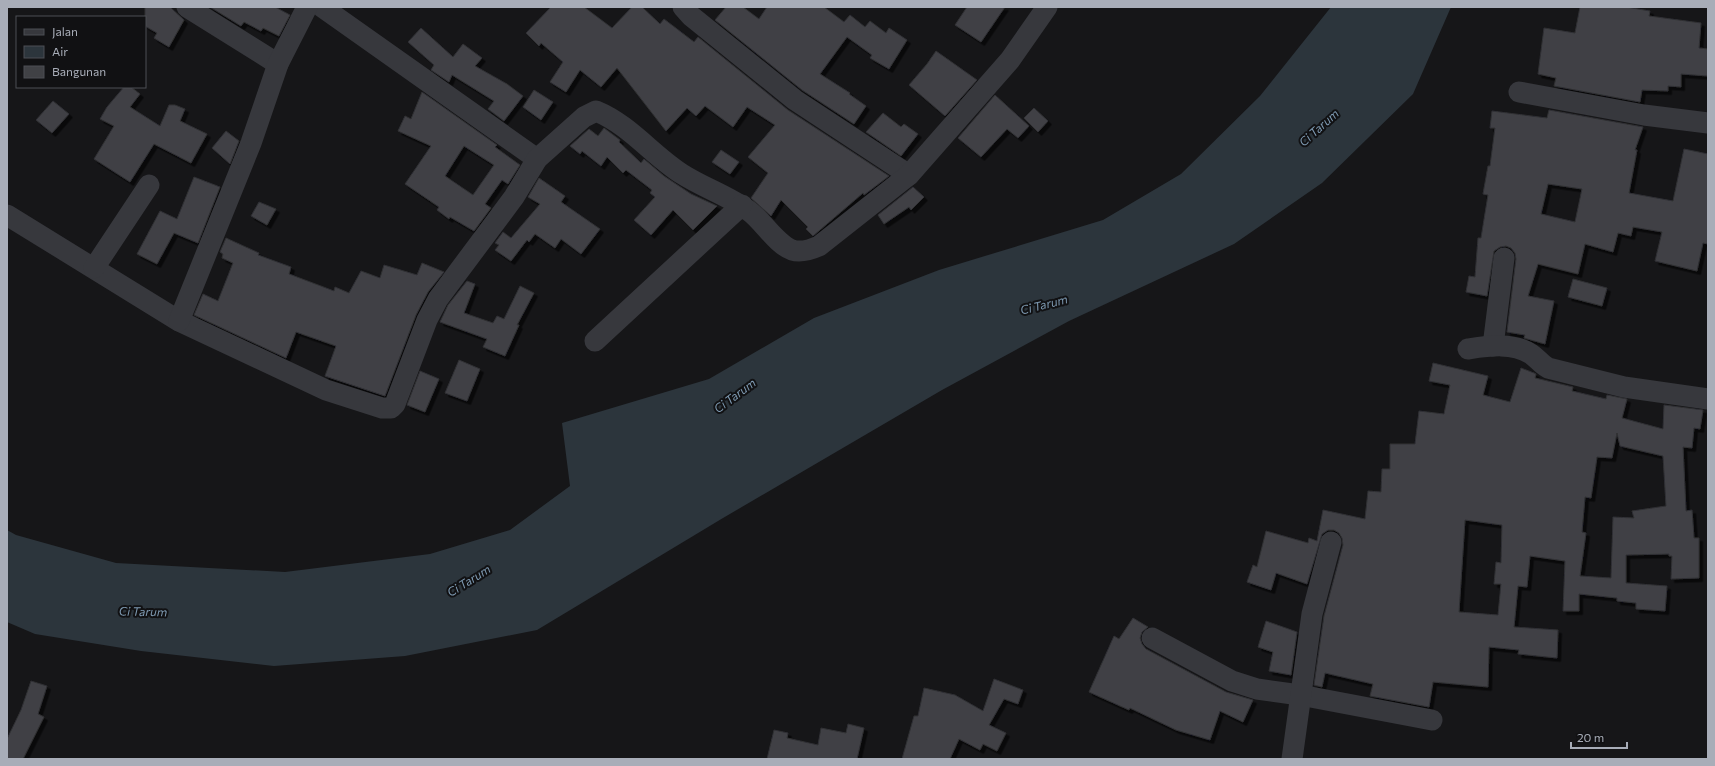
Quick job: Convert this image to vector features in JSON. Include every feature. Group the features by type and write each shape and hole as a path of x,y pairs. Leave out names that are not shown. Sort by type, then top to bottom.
{"street":[{"path":"187,7 278,64"},
{"path":"179,321 251,143 278,64 307,7"},
{"path":"322,7 537,158"},
{"path":"683,7 690,16 795,100 909,174"},
{"path":"7,215 179,321 326,390 382,408 391,408 395,404 427,320 438,299 514,197 537,158 584,116 596,111 618,122 681,174 751,212 784,246 792,250 804,251 819,246 909,174 1010,60 1047,7"},
{"path":"1519,92 1644,115 1708,122"},
{"path":"94,268 148,185"},
{"path":"595,341 742,206"},
{"path":"1493,346 1504,258"},
{"path":"1468,349 1493,346 1515,348 1531,354 1539,363 1548,368 1624,387 1708,399"},
{"path":"1292,759 1312,614 1331,542"},
{"path":"1152,638 1232,681 1257,689 1300,695 1432,720"}],"water":[{"name":"Ci Tarum","path":"1331,7 1451,7 1413,94 1322,183 1234,244 1069,321 942,390 723,518 537,630 405,656 274,666 141,651 35,634 7,622 7,530 16,535 116,563 285,572 430,554 510,530 570,486 562,423 709,379 814,318 939,270 1103,220 1181,174 1260,96"}],"building":[{"path":"145,7 170,7 184,20 169,47 154,38 157,33 146,27"},
{"path":"210,7 275,7 290,15 279,36 263,28 261,31 244,22 241,26"},
{"path":"551,7 584,7 612,28 632,7 642,7 660,24 664,19 694,42 698,37 788,110 889,176 864,195 863,193 813,236 806,229 808,227 781,200 771,216 751,198 768,173 748,157 775,125 747,107 733,127 705,106 696,116 687,108 666,131 617,68 601,87 580,70 566,92 550,82 563,62 541,43 539,46 526,33"},
{"path":"726,7 743,7 759,19 767,7 824,7 844,22 850,15 865,27 870,21 886,33 889,28 907,40 889,69 870,58 872,55 847,37 820,74 850,93 849,94 866,106 854,124 802,90 715,20"},
{"path":"967,7 1005,7 981,42 955,25"},
{"path":"1580,7 1626,7 1650,11 1649,16 1701,23 1699,48 1708,49 1708,76 1681,74 1681,87 1668,86 1668,91 1642,90 1640,102 1554,86 1556,78 1538,74 1544,28 1575,33"},
{"path":"421,28 453,57 463,44 482,58 475,66 507,84 523,96 504,121 488,109 494,101 452,75 449,82 431,70 434,65 408,42"},
{"path":"936,51 977,80 945,116 909,85"},
{"path":"123,88 132,88 140,94 130,107 160,126 169,105 175,105 185,109 180,121 207,134 191,163 154,144 130,182 94,159 114,126 100,119 107,107"},
{"path":"534,90 553,102 541,120 523,107"},
{"path":"422,92 497,145 495,147 520,165 508,184 502,180 485,204 491,208 474,231 450,217 449,219 437,210 439,207 405,184 431,146 398,131 405,116 411,119","holes":["464,146 494,165 473,195 445,176"]},
{"path":"995,95 1029,126 1018,138 1007,129 981,157 958,138"},
{"path":"53,101 69,114 52,133 36,120"},
{"path":"1034,108 1048,121 1038,132 1024,118"},
{"path":"1549,110 1643,127 1635,150 1637,150 1629,193 1673,201 1684,149 1708,154 1708,244 1703,243 1697,271 1655,261 1662,232 1633,227 1631,236 1618,233 1613,252 1585,244 1578,274 1538,264 1528,296 1554,301 1545,344 1524,338 1525,335 1507,332 1516,259 1515,253 1511,248 1506,246 1500,247 1494,251 1487,296 1466,292 1469,276 1475,277 1478,238 1481,238 1488,195 1483,194 1488,166 1490,166 1495,128 1490,128 1492,111 1547,118","holes":["1548,184 1582,189 1575,222 1541,214"]},
{"path":"883,113 901,127 904,124 918,134 901,156 866,132"},
{"path":"604,128 620,140 619,142 641,163 644,159 664,176 691,194 717,206 693,230 673,210 651,235 634,220 655,197 650,193 652,190 626,170 623,173 607,157 601,166 582,151 580,154 570,146 589,129 598,136"},
{"path":"226,131 239,141 230,164 212,148"},
{"path":"721,150 739,162 730,174 712,162"},
{"path":"194,177 220,187 198,243 174,233 157,264 137,254 160,211 177,219"},
{"path":"539,178 565,196 561,202 600,229 581,254 561,239 555,248 535,234 529,242 527,240 511,261 495,250 499,245 495,243 503,232 511,238 540,204 528,197"},
{"path":"913,187 924,197 911,210 909,207 884,224 878,215"},
{"path":"259,202 276,209 267,225 251,216"},
{"path":"226,238 259,253 258,255 291,267 289,274 334,291 335,287 349,293 361,271 380,278 384,265 417,275 422,263 444,272 428,292 416,315 385,396 325,376 336,346 296,332 286,358 194,315 203,294 218,301 233,263 222,258 223,254 220,252"},
{"path":"1573,279 1607,288 1602,306 1568,297"},
{"path":"467,281 475,284 464,313 493,323 497,316 504,319 520,286 534,293 517,325 519,325 505,356 483,347 487,339 440,322 448,305"},
{"path":"459,360 480,369 467,401 445,393"},
{"path":"1433,363 1488,376 1483,395 1510,402 1521,368 1536,374 1535,378 1573,387 1572,391 1606,399 1607,395 1627,399 1622,418 1663,429 1664,405 1703,410 1700,429 1694,428 1692,448 1683,447 1686,511 1692,510 1694,538 1699,538 1699,578 1671,579 1672,556 1669,556 1669,554 1626,555 1626,583 1667,586 1665,611 1636,609 1636,603 1617,601 1617,598 1579,594 1579,611 1563,611 1565,561 1530,556 1527,587 1518,586 1514,627 1558,630 1557,658 1518,654 1519,650 1489,647 1488,687 1433,682 1429,707 1370,696 1373,684 1325,673 1322,687 1314,685 1324,616 1343,545 1342,538 1339,533 1334,530 1328,530 1322,534 1307,584 1276,573 1271,590 1247,582 1253,565 1257,567 1266,531 1308,543 1309,538 1317,541 1323,510 1365,519 1368,491 1381,492 1382,469 1390,469 1390,444 1415,444 1419,411 1444,414 1450,385 1429,381","holes":["1617,433 1620,446 1663,456 1666,506 1632,511 1634,518 1613,517 1611,578 1580,576 1586,533 1582,532 1585,497 1591,498 1597,457 1612,458","1465,520 1502,525 1501,563 1496,562 1494,584 1501,584 1498,615 1459,612"]},
{"path":"420,371 439,379 425,412 407,405"},
{"path":"1133,618 1148,627 1142,632 1140,638 1146,649 1226,692 1253,700 1243,722 1220,711 1210,740 1176,730 1130,708 1129,710 1089,692 1114,636 1119,639"},
{"path":"1266,621 1297,632 1291,675 1269,671 1273,652 1258,647"},
{"path":"994,679 1023,690 1018,704 1004,699 989,725 1006,733 997,751 983,744 980,750 959,739 950,759 902,759 914,716 918,716 924,688 955,695 983,711"},
{"path":"31,681 47,686 38,714 44,717 23,759 7,759 7,739 21,710"},
{"path":"848,724 864,728 857,759 767,759 774,730 788,733 787,738 818,745 821,728 846,733"}]}
